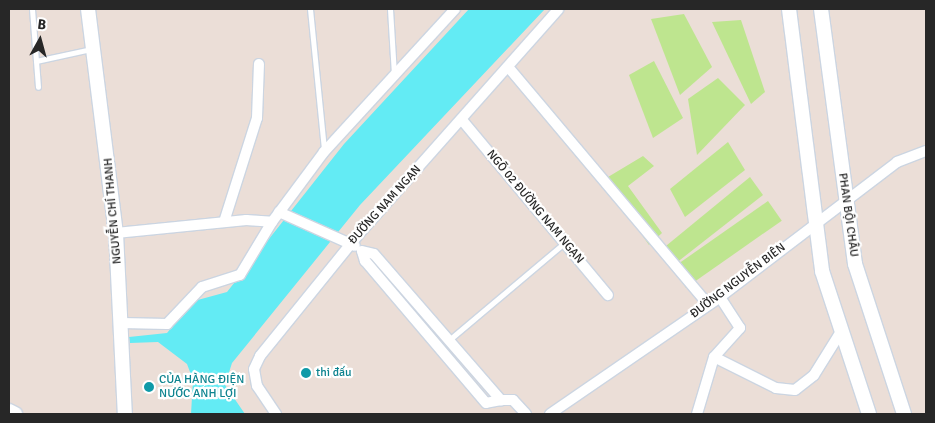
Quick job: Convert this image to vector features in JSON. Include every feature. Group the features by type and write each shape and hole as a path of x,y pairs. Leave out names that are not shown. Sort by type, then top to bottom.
{"street":[{"name":"NGUYỄN CHÍ THANH","path":"88,9 96,48 116,232 125,414"},
{"path":"122,323 167,324 202,287 240,275 272,222 283,214 324,152 455,9"},
{"name":"ĐƯỜNG NAM NGẠN","path":"276,414 256,386 254,369 282,324 348,241 462,120 559,9"},
{"path":"789,9 822,271 870,414"},
{"name":"PHAN BỘI CHÂU","path":"821,9 854,264 904,414"},
{"path":"224,222 257,118 258,64"},
{"path":"509,68 708,304"},
{"name":"NGÕ 02 ĐƯỜNG NAM NGẠN","path":"462,120 608,295"},
{"name":"ĐƯỜNG NGUYỄN BIÊN","path":"550,414 720,297 846,198 897,162 926,152"},
{"path":"283,214 374,254 501,400"},
{"path":"116,232 224,222 272,222"},
{"path":"362,250 365,260 486,403 513,400 526,414"},
{"path":"697,414 714,357 740,328 720,297"},
{"path":"714,357 776,388 795,390 814,376 842,330"},
{"path":"9,411 15,414"}],"lane":[{"path":"32,9 38,87"},
{"path":"310,9 324,152"},
{"path":"390,9 394,75"},
{"path":"36,61 96,48"},
{"path":"449,340 565,243"}],"green space":[{"path":"684,14 712,67 680,95 651,19"},
{"path":"741,20 765,92 751,104 712,22"},
{"path":"654,61 683,118 653,138 629,75"},
{"path":"718,78 745,105 697,155 688,99"},
{"path":"728,142 745,170 685,217 670,189"},
{"path":"643,156 654,166 628,186 662,233 649,245 603,180"},
{"path":"750,177 763,195 671,267 661,250"},
{"path":"768,201 782,221 686,288 672,268"}],"water":[{"path":"469,9 545,9 360,205 232,363 225,385 245,414 191,414 193,380 187,364 158,342 130,343 129,337 167,333 194,301 227,292 344,144"}],"place":[{"name":"thi đấu","path":"306,373"},
{"name":"CỦA HÀNG ĐIỆN NƯỚC ANH LỢI","path":"149,387"}]}
